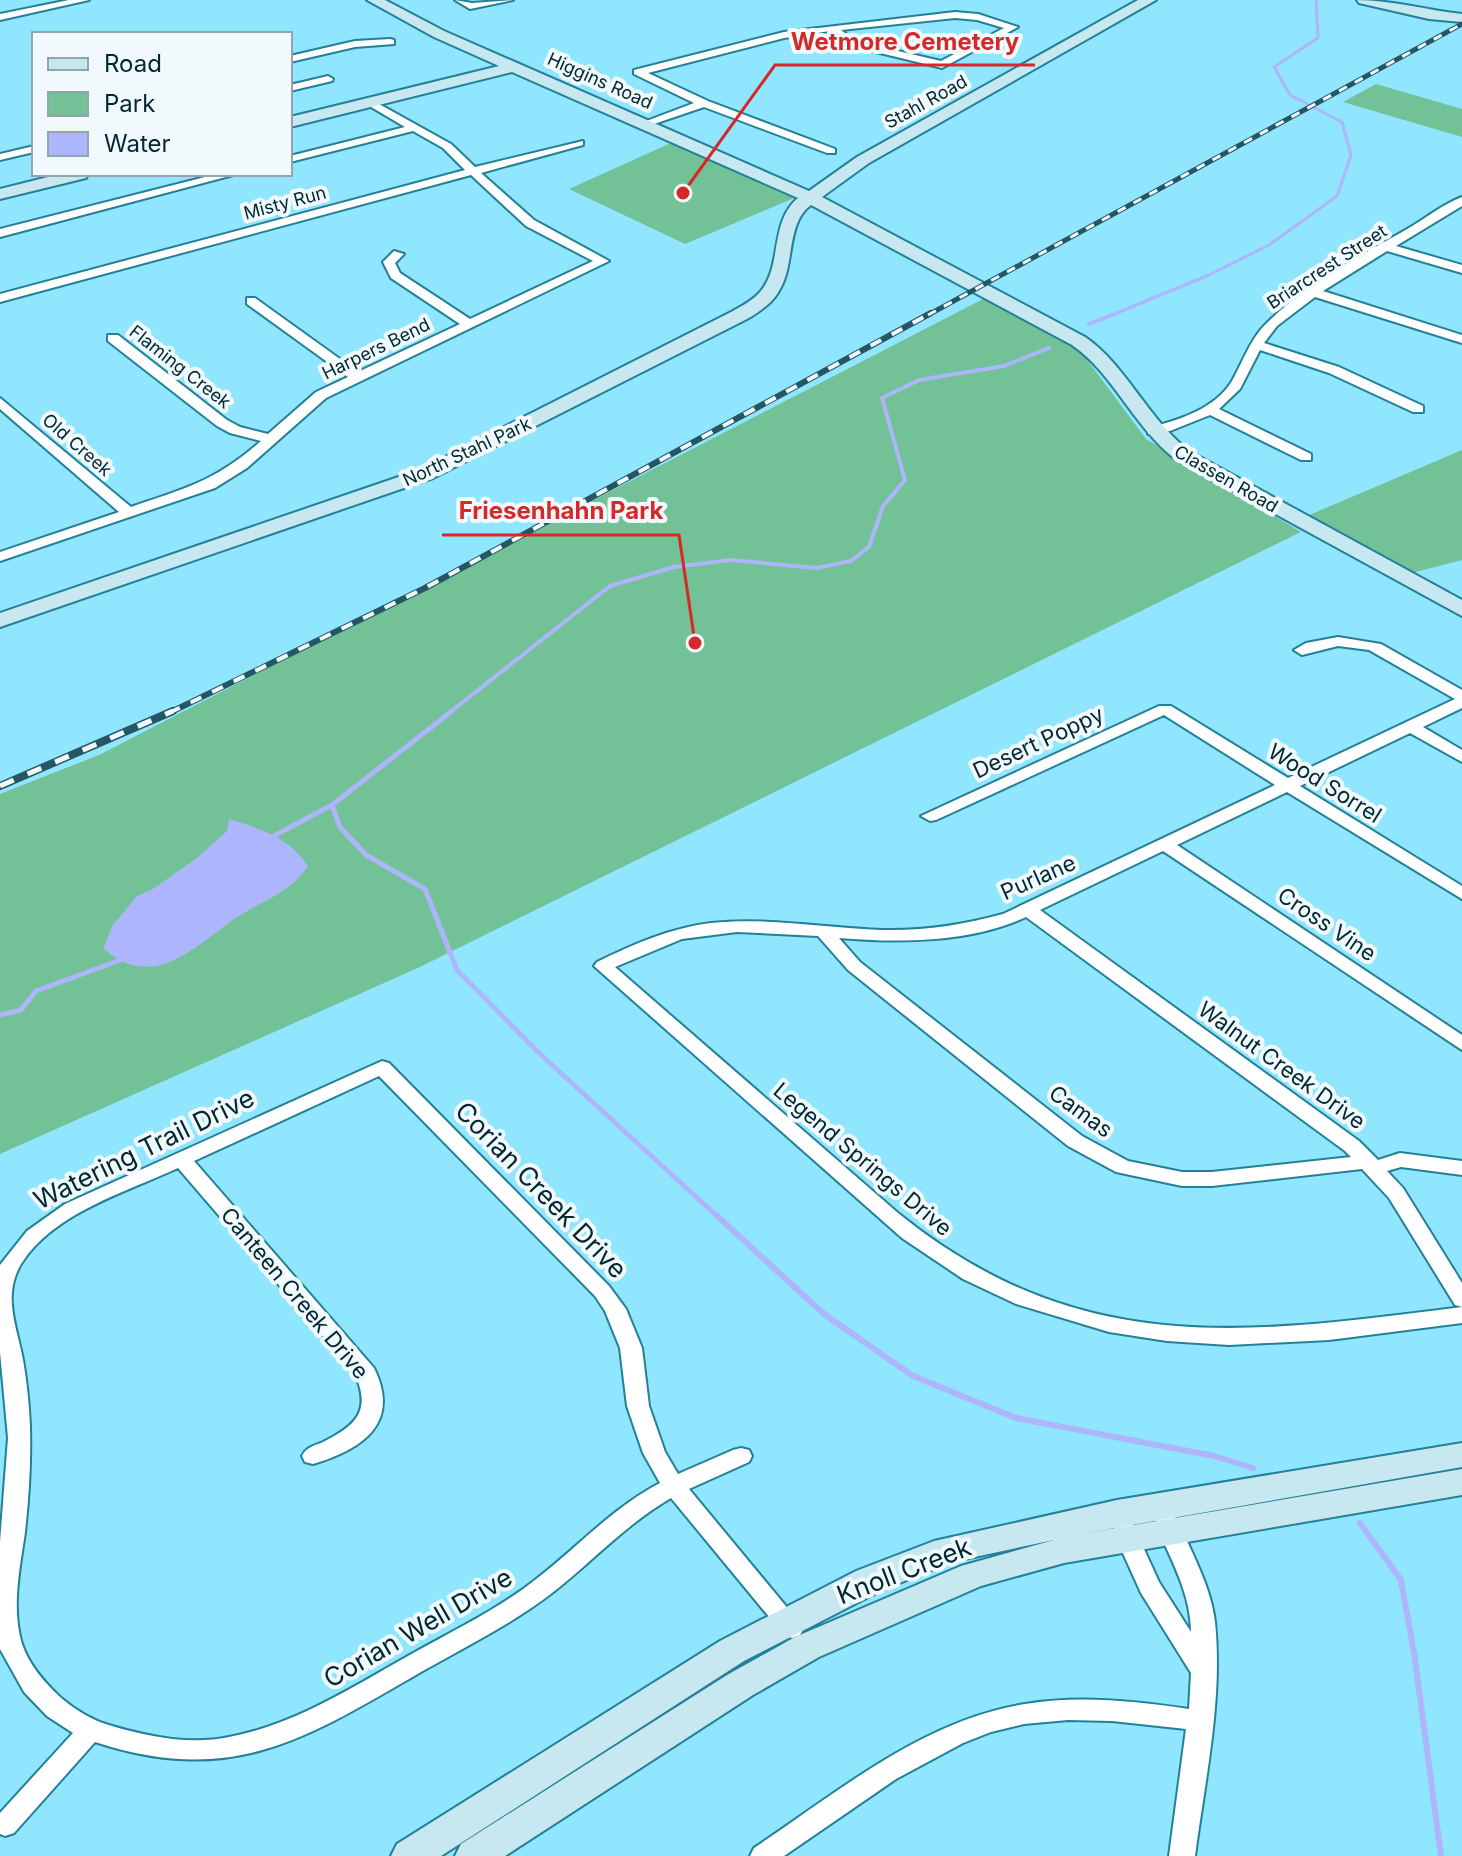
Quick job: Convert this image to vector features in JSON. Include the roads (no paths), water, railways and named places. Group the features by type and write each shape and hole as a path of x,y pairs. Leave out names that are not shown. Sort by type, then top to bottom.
{"street":[{"path":"0,17 84,0"},
{"name":"Higgins Road","path":"374,0 439,34 810,197"},
{"path":"460,0 470,6 508,0"},
{"name":"Stahl Road","path":"810,197 863,160 1149,0"},
{"path":"1364,0 1429,15 1462,18"},
{"path":"831,151 704,103 638,72 784,35 832,28 955,15 978,17 1013,27 942,65 851,43 832,28"},
{"path":"293,58 355,44 390,42"},
{"path":"293,58 306,65"},
{"path":"292,122 516,66"},
{"path":"292,88 328,79 317,72"},
{"path":"370,102 447,146 474,171"},
{"path":"647,123 704,103"},
{"path":"292,158 413,128"},
{"name":"Misty Run","path":"0,298 579,143"},
{"path":"0,157 32,149"},
{"name":"Harpers Bend","path":"0,557 198,491 224,478 311,402 356,377 603,261 530,223 474,171"},
{"path":"0,194 72,176"},
{"path":"0,233 223,176"},
{"path":"775,180 806,183 831,181 828,193 840,213"},
{"name":"Classen Road","path":"810,197 1059,329 1088,348 1153,431 1194,463 1459,606"},
{"name":"North Stahl Park","path":"0,620 394,486 451,463 756,304 774,283 793,213 810,197"},
{"name":"Briarcrest Street","path":"1153,431 1175,425 1209,409 1238,381 1255,344 1278,319 1462,201"},
{"path":"787,231 817,220 863,227"},
{"path":"1388,247 1462,269"},
{"path":"398,254 389,262 395,275 469,324"},
{"path":"1316,293 1462,339"},
{"path":"251,301 356,377"},
{"name":"Flaming Creek","path":"113,338 222,423 235,430 270,439"},
{"path":"1255,344 1334,370 1418,409"},
{"name":"Old Creek","path":"0,402 130,514"},
{"path":"1209,409 1306,457"},
{"path":"1302,650 1330,641 1359,642 1392,656 1462,700"},
{"name":"Purlane","path":"603,966 685,932 720,927 766,926 881,935 935,933 985,924 1029,910 1462,700"},
{"name":"Wood Sorrel","path":"1165,709 1462,894"},
{"name":"Desert Poppy","path":"930,816 1165,709"},
{"path":"1410,726 1462,757"},
{"name":"Cross Vine","path":"1164,844 1462,1044"},
{"name":"Walnut Creek Drive","path":"1029,910 1329,1127 1372,1165 1411,1215 1462,1300"},
{"name":"Camas","path":"823,931 854,966 1075,1141 1123,1167 1182,1179 1212,1179 1400,1160 1462,1168"},
{"name":"Legend Springs Drive","path":"603,966 912,1236 961,1269 1005,1292 1119,1327 1198,1337 1287,1334 1462,1315"},
{"name":"Watering Trail Drive","path":"91,1730 64,1715 36,1689 16,1658 6,1624 4,1607 20,1435 13,1362 0,1304 1,1285 7,1266 19,1248 44,1225 382,1067"},
{"name":"Corian Creek Drive","path":"382,1067 602,1291 624,1328 631,1348 644,1430 673,1485 797,1634"},
{"name":"Canteen Creek Drive","path":"181,1159 371,1381 375,1401 368,1424 350,1440 313,1456"},
{"name":"Knoll Creek","path":"1165,1519 1462,1455"},
{"name":"Corian Well Drive","path":"91,1730 143,1746 190,1751 251,1744 308,1725 530,1597 618,1521 673,1485 741,1456"},
{"name":"Knoll Creek","path":"410,1856 732,1651 797,1634 973,1575 1064,1550 1123,1526 1462,1482"},
{"path":"1165,1519 1203,1620 1200,1721 1182,1856"},
{"path":"1123,1526 1161,1604 1203,1672"},
{"path":"1161,1604 1197,1598"},
{"name":"Knoll Creek","path":"474,1856 740,1685 797,1634"},
{"path":"763,1856 930,1746 962,1731 1023,1714 1091,1709 1200,1721"},
{"path":"5,1825 91,1730"}],"water":[{"path":"229,819 283,841 308,866 292,884 171,961 155,966 138,966 121,961 103,948 113,925 137,896 153,889 198,857 227,831"}],"waterway":[{"path":"1114,314 1209,275 1269,245 1337,196 1351,155 1342,122 1290,95 1274,67 1318,38 1316,0"},
{"path":"1089,324 1114,314"},
{"path":"449,713 610,586 674,567 731,560 817,568 851,561 869,547 883,506 905,480 882,398 919,380 1004,366 1049,348"},
{"path":"332,805 452,711"},
{"path":"270,838 332,805"},
{"path":"332,805 340,827 366,855 425,889 457,970 539,1053 718,1217"},
{"path":"0,1015 21,1010 36,991 123,959"},
{"path":"716,1215 824,1314 913,1376 1016,1418 1214,1456 1253,1468"},
{"path":"1360,1523 1401,1580 1415,1659 1441,1856"}],"railway":[{"path":"928,315 1462,24"},
{"path":"169,713 425,588 931,313"},
{"path":"0,786 173,711"}],"place":[{"name":"Wetmore Cemetery","path":"683,193"},
{"name":"Friesenhahn Park","path":"695,643"}]}
